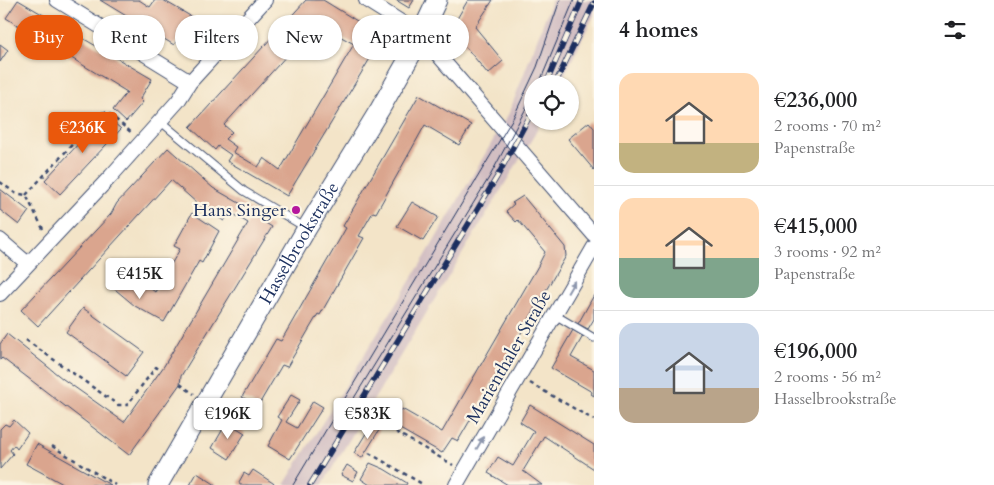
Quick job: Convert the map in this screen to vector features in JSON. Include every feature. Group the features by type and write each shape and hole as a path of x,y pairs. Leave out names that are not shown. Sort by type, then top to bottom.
{"street":[{"path":"57,0 190,82"},
{"path":"0,294 142,141 178,101 190,82 265,0"},
{"path":"366,0 390,15"},
{"name":"Hasselbrookstraße","path":"430,15 437,0"},
{"name":"Hasselbrookstraße","path":"158,485 307,228 380,109 406,60"},
{"path":"443,60 594,234"},
{"path":"0,240 28,264"},
{"name":"Marienthaler Straße","path":"456,485 594,247"}],"lane":[{"path":"160,121 244,191 307,228"},
{"path":"555,315 594,338"}],"path":[{"path":"26,195 101,113 107,112 142,141"},
{"path":"0,182 15,193 26,195"},
{"path":"26,195 49,241"},
{"path":"26,340 118,405 127,405 156,367 160,370"},
{"path":"519,376 594,420"},
{"path":"390,428 464,471"},
{"path":"52,446 115,485"},
{"path":"369,454 424,485"}],"shaded area":[{"path":"552,0 594,0 594,15 564,75 524,75 524,130 537,130 535,134 322,485 284,485 425,257 509,113"}],"building":[{"path":"18,0 43,15 15,15 15,24 6,18"},
{"path":"100,0 139,0 150,7 155,0 163,0 189,15 175,15 174,45 165,40 165,15 125,15"},
{"path":"306,0 323,0 352,18 352,43 342,37 342,15 292,15"},
{"path":"396,0 414,0 409,8"},
{"path":"468,0 493,0 475,27 503,61 488,74 469,51 469,15 459,15"},
{"path":"83,38 93,44 93,60 120,60 152,79 140,99 143,102 126,122 113,110 127,92 75,60 83,60"},
{"path":"268,42 268,60 283,60 224,125 232,132 225,139 236,147 233,152 258,167 264,158 280,170 352,47 352,60 369,60 287,196 227,161 231,155 218,146 215,150 190,127 251,60 258,60 258,53"},
{"path":"0,44 8,50 0,62"},
{"path":"419,95 471,125 459,145 425,125 376,213 373,212 359,236 364,238 320,315 318,314 287,367 282,365 258,406 242,397 276,339 281,341 346,228 343,226"},
{"path":"105,115 121,129 60,194 45,180"},
{"path":"589,122 594,128 594,170 568,139"},
{"path":"168,148 213,188 255,212 253,215 272,227 181,376 180,384 129,455 2,358 0,360 0,344 7,334 63,379 124,422 164,366 248,223 230,212 224,221 198,204 171,180 38,326 21,310 111,214 117,203"},
{"path":"0,189 29,211 19,225 0,210"},
{"path":"523,196 565,247 566,256 458,441 452,438 442,453 393,425 402,409 442,432 538,266 545,252 518,220 516,222 506,211 514,204 512,203"},
{"path":"412,202 438,217 423,241 397,226"},
{"path":"192,213 219,231 202,263 199,261 164,322 135,306 110,285 125,268 155,292 180,249 174,246"},
{"path":"594,295 594,319 588,329 578,324"},
{"path":"83,308 144,352 126,376 66,332"},
{"path":"573,330 583,336 571,357 594,370 594,396 591,394 592,392 551,368"},
{"path":"291,395 300,400 286,422 297,428 313,401 323,407 290,459 268,446 282,420 277,417"},
{"path":"530,405 594,445 594,469 544,436 523,471 542,485 508,485 488,473 498,457 513,466 534,431 520,422"},
{"path":"14,420 28,433 17,449 14,445 10,450 13,454 0,469 0,429 5,424 9,426"},
{"path":"227,422 245,433 229,459 212,448"},
{"path":"373,422 381,427 362,458 354,453"},
{"path":"37,444 111,485 65,485 26,464"},
{"path":"370,463 407,483 406,485 370,485 361,479"},
{"path":"347,465 358,472 353,481 341,475"},
{"path":"253,470 276,485 240,485 239,482 244,473 249,476"},
{"path":"197,473 216,485 190,485"}],"tram line":[{"path":"293,485 513,118 537,67 560,0"},
{"path":"543,75 574,0"},
{"path":"340,421 490,176 524,112"}],"railway":[{"path":"550,75 582,0"},
{"path":"559,75 594,3"},
{"path":"310,485 497,177 524,127"}],"place":[{"name":"Hans Singer","path":"296,210"}]}
